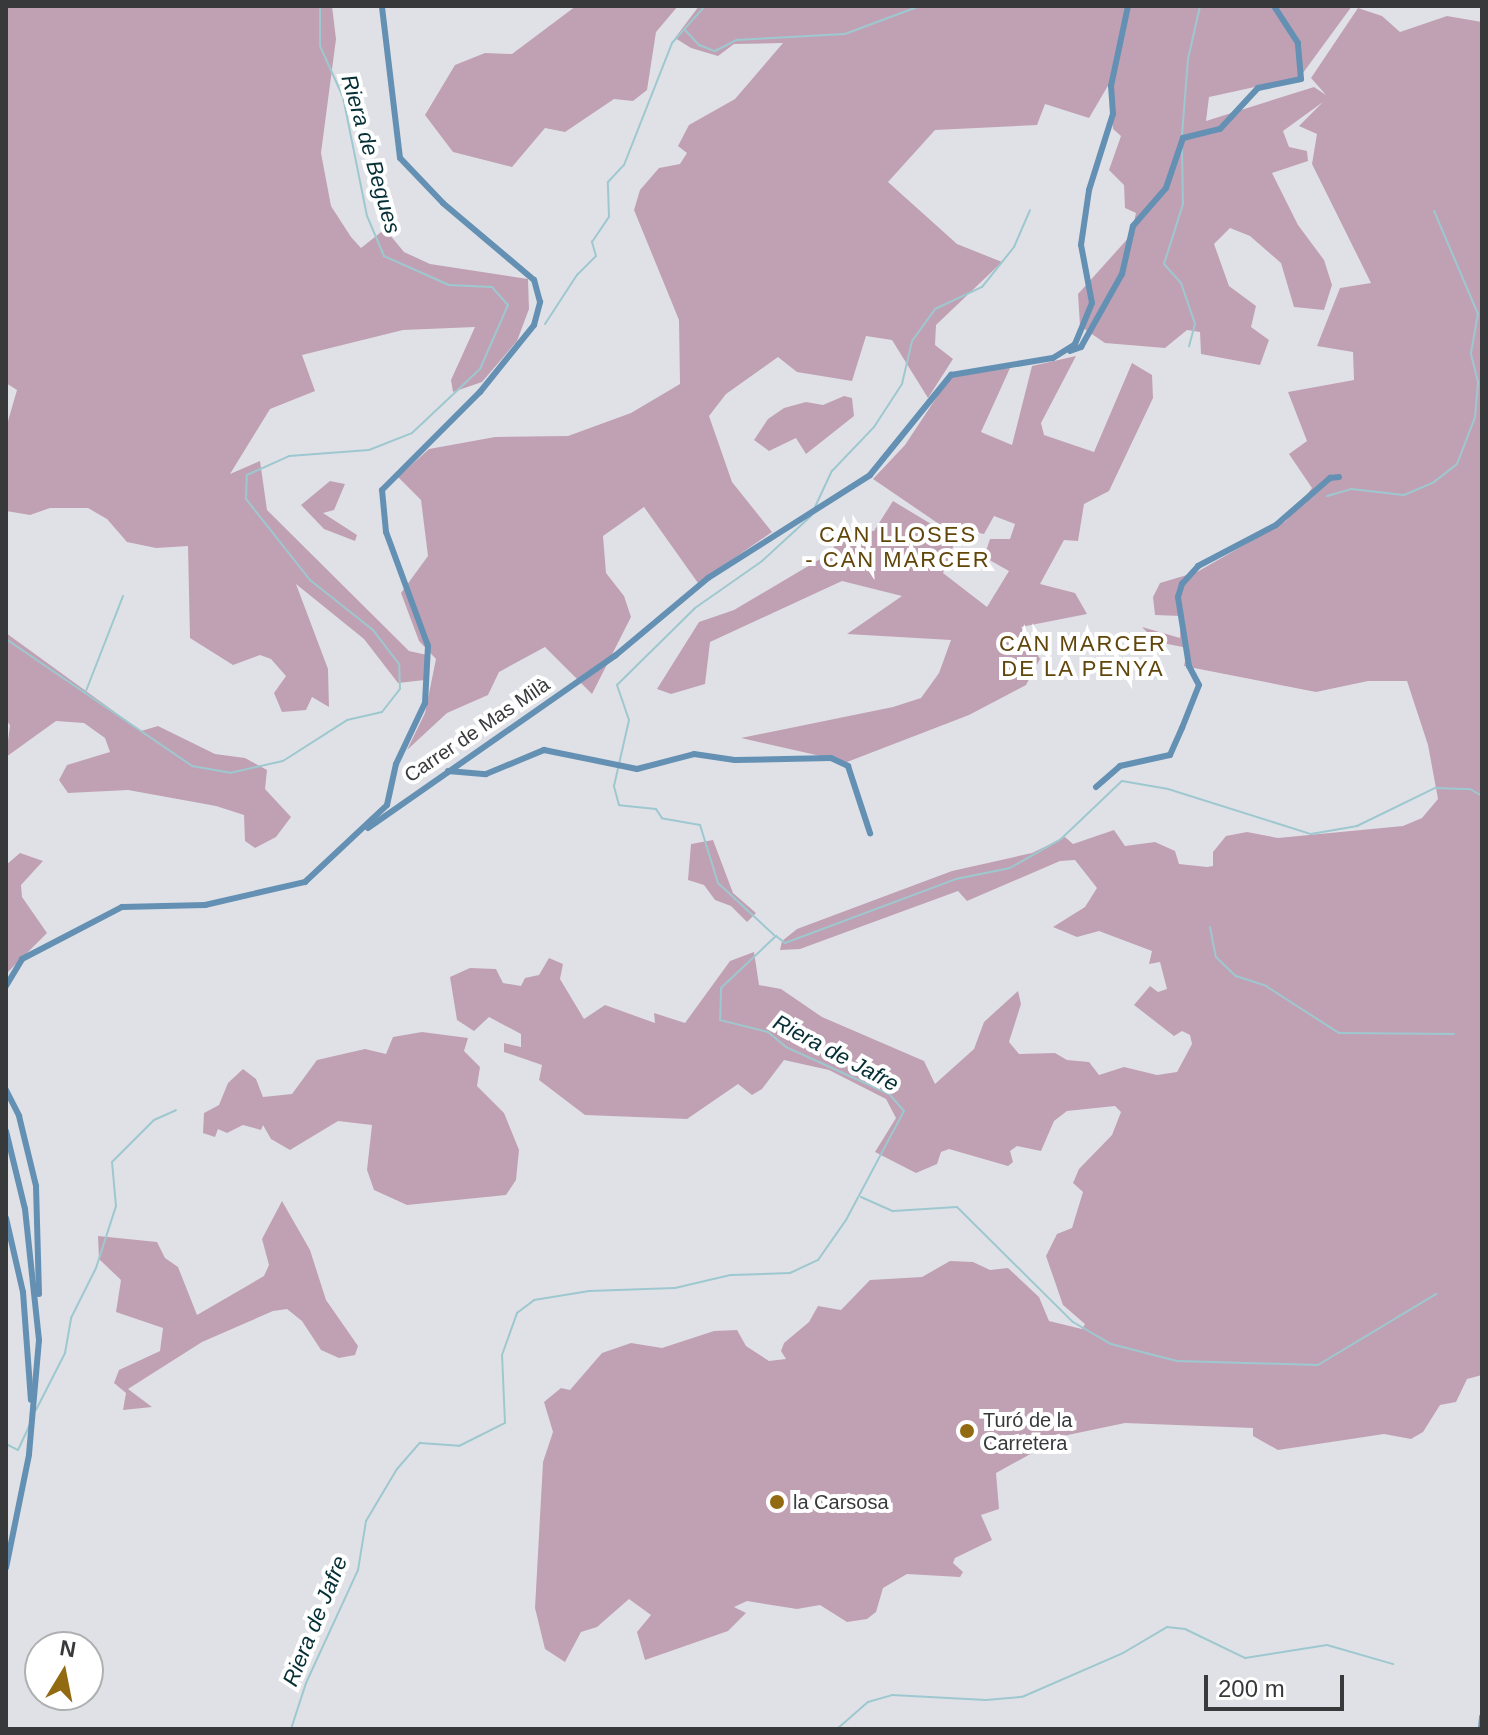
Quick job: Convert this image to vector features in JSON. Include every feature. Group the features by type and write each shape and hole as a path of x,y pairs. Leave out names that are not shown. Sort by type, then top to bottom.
{"street":[{"path":"6,986 22,959 113,911 193,907 290,889 312,878 387,805 396,764 425,703 429,677 427,639 386,532 382,490 480,392 540,310 534,280 443,203 400,158 382,6"},
{"path":"1067,352 1085,327 1092,303 1081,245 1089,190 1113,114 1111,86 1128,6"},
{"path":"1067,352 1081,347 1099,316 1126,265 1133,226 1166,188 1183,138 1220,129 1258,88 1299,81 1303,72 1298,43 1274,6"},
{"name":"Carrer de Mas Milà","path":"358,833 616,655 708,578 870,475 951,375 1067,352"},
{"path":"1096,787 1120,766 1170,755 1199,685 1189,666 1178,597 1182,584 1198,566 1276,525 1330,478 1339,477"},
{"path":"448,771 486,774 544,750 637,769 694,754 735,760 831,758 848,766 870,833"},
{"path":"6,1090 19,1116 36,1186 37,1297 33,1421 6,1568"},
{"path":"6,1131 20,1181 37,1297"},
{"path":"6,1218 23,1292 34,1411"},
{"path":"1481,1729 1482,1717"}],"shaded area":[{"path":"6,6 332,6 336,39 321,153 331,206 351,237 361,248 385,229 404,252 430,264 528,279 529,309 517,341 482,382 453,392 451,380 475,327 403,330 302,355 315,391 270,409 230,474 260,461 267,510 409,651 427,655 425,680 398,683 364,639 296,584 328,669 329,707 312,697 306,710 282,712 274,693 286,676 271,659 260,655 233,665 190,638 188,546 156,548 127,542 107,519 88,508 50,508 30,515 6,511 6,428 17,390 6,383"},
{"path":"576,6 678,6 656,32 647,90 633,101 614,99 565,132 545,128 512,167 453,152 425,115 455,65 485,53 512,54"},
{"path":"699,6 1352,6 1300,77 1209,97 1206,121 1314,87 1326,95 1311,78 1358,8 1382,16 1400,32 1447,16 1482,22 1482,1375 1467,1379 1456,1402 1440,1405 1423,1432 1411,1439 1384,1434 1278,1450 1253,1436 1253,1428 1125,1423 1063,1436 996,1473 999,1509 981,1515 992,1540 955,1558 953,1563 963,1572 960,1577 907,1574 883,1588 876,1612 867,1619 847,1622 820,1605 797,1609 747,1601 734,1607 746,1613 728,1631 645,1660 637,1632 651,1615 629,1599 597,1627 581,1632 565,1662 545,1649 535,1608 543,1462 553,1432 544,1402 561,1388 570,1390 602,1353 631,1343 662,1348 714,1331 737,1330 746,1346 769,1361 786,1359 781,1351 784,1343 809,1322 818,1306 841,1310 870,1280 922,1277 950,1261 973,1262 990,1270 1008,1268 1039,1297 1049,1321 1082,1329 1085,1324 1063,1305 1046,1256 1057,1234 1072,1228 1083,1192 1073,1183 1079,1169 1112,1135 1121,1112 1115,1106 1067,1111 1054,1121 1041,1151 1017,1146 1010,1151 1013,1162 1008,1166 949,1149 941,1152 937,1164 916,1173 875,1152 896,1118 886,1099 829,1070 784,1060 762,1089 752,1095 738,1084 687,1119 585,1115 539,1080 542,1065 504,1052 504,1043 521,1047 521,1034 489,1017 474,1031 457,1020 450,977 470,968 496,969 503,983 521,986 525,978 539,975 549,958 563,964 560,979 584,1019 605,1005 655,1023 654,1013 685,1023 730,961 754,952 759,985 781,989 822,1017 924,1061 935,1084 974,1049 984,1022 1018,991 1021,1004 1009,1042 1019,1054 1055,1053 1067,1060 1089,1062 1099,1075 1124,1067 1157,1075 1177,1072 1192,1044 1190,1035 1182,1031 1174,1036 1134,1005 1150,986 1158,992 1167,989 1160,962 1149,964 1152,951 1099,931 1077,937 1053,927 1085,907 1097,888 1075,860 1060,861 967,901 958,891 800,949 780,950 782,941 797,929 952,871 1032,853 1065,837 1073,844 1114,830 1125,846 1155,842 1175,851 1179,864 1207,867 1213,866 1213,852 1226,836 1247,832 1278,838 1403,826 1422,818 1438,799 1428,745 1407,681 1368,681 1316,692 1184,666 1188,648 1157,642 1142,627 1180,638 1181,616 1155,615 1153,597 1160,583 1197,572 1286,521 1312,488 1289,454 1307,441 1288,392 1354,380 1353,352 1317,346 1340,288 1371,283 1312,164 1317,134 1299,126 1323,102 1283,131 1289,147 1307,151 1308,161 1272,173 1298,225 1324,260 1332,285 1324,310 1294,307 1281,263 1250,236 1230,228 1214,244 1229,286 1256,306 1251,327 1269,340 1260,365 1201,354 1200,332 1187,330 1165,348 1105,343 1080,326 1078,294 1131,235 1136,213 1125,208 1124,185 1109,170 1121,136 1113,129 1109,84 1089,118 1045,104 1037,125 935,130 888,182 957,244 1002,262 936,325 935,345 953,359 928,398 892,340 866,336 852,381 797,372 778,357 726,394 709,416 732,482 772,532 698,583 644,507 603,536 606,573 624,596 631,617 592,694 545,647 499,672 488,695 447,713 407,750 425,713 436,659 419,641 401,593 428,556 421,500 398,477 429,449 495,437 568,436 631,413 680,384 679,320 634,210 640,190 659,168 680,164 687,153 678,146 689,125 735,99 783,43 734,44 718,56 691,48 675,38"},
{"path":"1076,356 1041,423 1044,435 1094,452 1132,363 1152,375 1153,398 1109,491 1084,504 1078,541 1064,540 1040,584 1075,593 1087,614 1021,627 1040,659 1026,685 969,715 847,762 741,738 893,707 921,698 939,673 951,640 847,634 902,596 842,581 710,642 705,684 671,694 657,689 699,622 734,610 832,552 841,529 874,531 893,501 956,539 943,573 987,607 1009,571 984,557 990,539 1010,539 1015,524 994,516 984,534 939,524 873,479 905,445 952,374 1010,368 981,432 1012,445 1032,366"},
{"path":"844,396 852,398 854,416 806,454 796,438 769,451 754,440 768,419 784,408 806,402 823,405"},
{"path":"330,481 345,484 334,510 323,513 357,535 355,541 324,529 301,505"},
{"path":"6,633 141,731 158,726 215,754 245,758 267,770 265,789 291,817 276,837 255,848 245,841 244,815 216,806 128,790 68,793 59,780 67,765 110,752 105,738 84,723 56,721 6,757 10,725 6,720"},
{"path":"713,840 733,893 756,913 747,922 731,906 715,900 704,885 688,880 691,844"},
{"path":"20,853 43,861 21,885 22,897 47,933 6,974 6,865"},
{"path":"422,1032 468,1038 464,1051 480,1067 477,1086 504,1113 519,1150 516,1180 506,1195 407,1205 374,1190 367,1170 372,1125 338,1121 290,1150 271,1139 263,1125 261,1130 243,1125 227,1133 218,1129 215,1137 203,1133 204,1113 219,1105 228,1083 243,1069 256,1079 263,1097 292,1094 317,1060 365,1049 386,1054 393,1037"},
{"path":"282,1201 310,1250 326,1300 358,1346 355,1355 339,1358 321,1350 302,1321 287,1309 273,1311 202,1342 128,1389 152,1407 123,1410 126,1393 114,1383 119,1370 160,1351 163,1328 116,1312 121,1280 99,1259 98,1236 157,1242 165,1258 178,1267 197,1315 264,1276 269,1265 262,1239"}],"waterway":[{"name":"Riera de Begues","path":"6,639 192,766 230,773 283,761 347,720 382,712 400,689 399,664 373,630 310,580 246,499 247,475 289,456 369,450 412,433 480,369 508,305 492,287 449,285 384,256 367,216 343,97 320,46 320,6"},
{"path":"545,324 577,275 596,256 592,242 609,217 608,182 624,165 672,43 705,6"},
{"path":"685,30 699,45 715,51 737,40 845,34 920,6"},
{"path":"1182,135 1188,59 1200,6"},
{"path":"1182,149 1183,204 1164,264 1181,283 1195,324 1189,346"},
{"path":"815,507 832,471 874,427 902,384 912,341 935,309 982,287 1014,247 1030,210"},
{"path":"1327,496 1351,489 1404,495 1434,482 1457,464 1475,417 1478,382 1471,353 1478,314 1434,211"},
{"path":"774,935 718,883 700,825 662,818 656,809 619,805 614,786 629,720 617,685 695,608 762,561 811,516"},
{"path":"86,691 123,596"},
{"name":"Riera de Jafre","path":"291,1729 306,1683 358,1570 366,1521 397,1469 420,1443 459,1446 505,1423 502,1355 517,1313 534,1300 589,1291 675,1288 731,1275 790,1273 818,1260 846,1220 904,1111 889,1094 786,1047 768,1032 720,1020 721,988 776,936 785,943 956,879 1010,868 1061,839 1122,781 1168,789 1311,834 1357,826 1435,788 1470,789 1482,796"},
{"path":"1210,927 1216,957 1236,976 1266,986 1339,1033 1454,1034"},
{"path":"36,1410 65,1353 71,1318 96,1268 116,1206 112,1162 154,1120 176,1110"},
{"path":"861,1197 893,1211 957,1207 1073,1322 1111,1344 1177,1361 1318,1365 1436,1294"},
{"path":"6,1444 18,1450 30,1424"},
{"path":"837,1729 868,1702 892,1695 986,1700 1022,1697 1123,1653 1167,1627 1185,1629 1245,1658 1327,1645 1393,1664"}],"place":[{"name":"Turó de la Carretera","path":"967,1431"},
{"name":"la Carsosa","path":"777,1502"}],"district":[{"name":"CAN LLOSES - CAN MARCER","path":"898,546"},
{"name":"CAN MARCER DE LA PENYA","path":"1083,656"}]}
